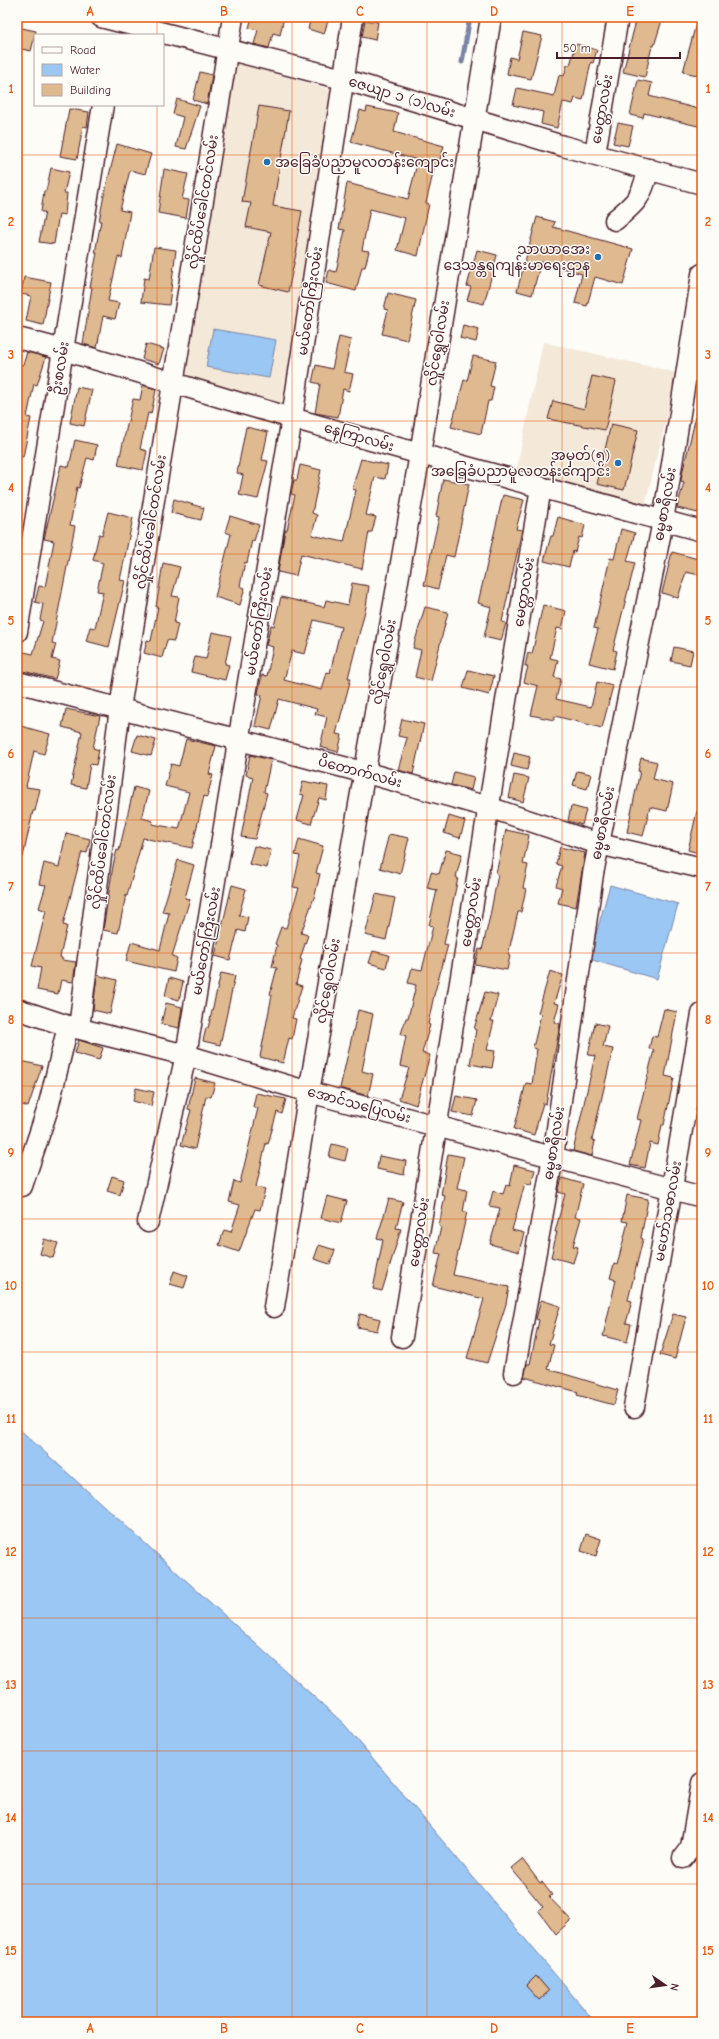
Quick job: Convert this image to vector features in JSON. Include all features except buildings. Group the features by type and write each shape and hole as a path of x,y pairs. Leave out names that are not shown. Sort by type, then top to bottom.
{"street":[{"name":"လှိုင်ထိပ်ခေါင်တင်လမ်း","path":"22,1186 73,1027 120,708 233,17"},
{"name":"မယ်တော်ကြီးလမ်း","path":"148,1222 186,1055 292,418 353,17"},
{"name":"လှိုင်ရွှေဝါလမ်း","path":"274,1307 308,1092 420,454 473,118 491,17"},
{"name":"မေတ္တာလမ်း","path":"595,154 618,17"},
{"name":"ဇေယျာ ၁ (၁)လမ်း","path":"112,23 159,34"},
{"name":"ဇေယျာ ၁ (၁)လမ်း","path":"164,35 343,79 649,170 702,184"},
{"name":"ဦးစလမ်း","path":"17,632 103,106"},
{"path":"615,220 634,205 642,193 649,170"},
{"name":"ဓမ္မစာရီလမ်း","path":"514,1373 553,1157 599,844 663,521 702,274"},
{"name":"နေကြာလမ်း","path":"17,338 63,349 174,384 292,418 702,531"},
{"name":"မေတ္တာလမ်း","path":"402,1337 541,487"},
{"name":"ပိတောက်လမ်း","path":"17,682 120,708 488,807 599,844 702,868"},
{"name":"အောင်သပြေလမ်း","path":"17,1009 73,1027 186,1055 308,1092 673,1188 702,1197"},
{"name":"မဟော်သဓာလမ်း","path":"634,1407 702,1014"},
{"path":"683,1858 691,1847 702,1784"}],"shaded area":[{"path":"234,62 336,91 290,407 178,380"},
{"path":"543,342 678,373 645,504 516,471"}],"water":[{"path":"213,329 276,340 269,378 206,367"},
{"path":"610,885 678,904 657,979 589,959"},
{"path":"17,1427 344,1724 595,2022 17,2022"}],"waterway":[{"path":"462,62 470,17"}],"place":[{"name":"အခြေခံပညာမူလတန်းကျောင်း","path":"267,162"},
{"name":"သာယာအေး ဒေသန္တရကျန်းမာရေးဌာန","path":"598,257"},
{"name":"အမှတ်(၅) အခြေခံပညာမူလတန်းကျောင်း","path":"618,463"}]}
